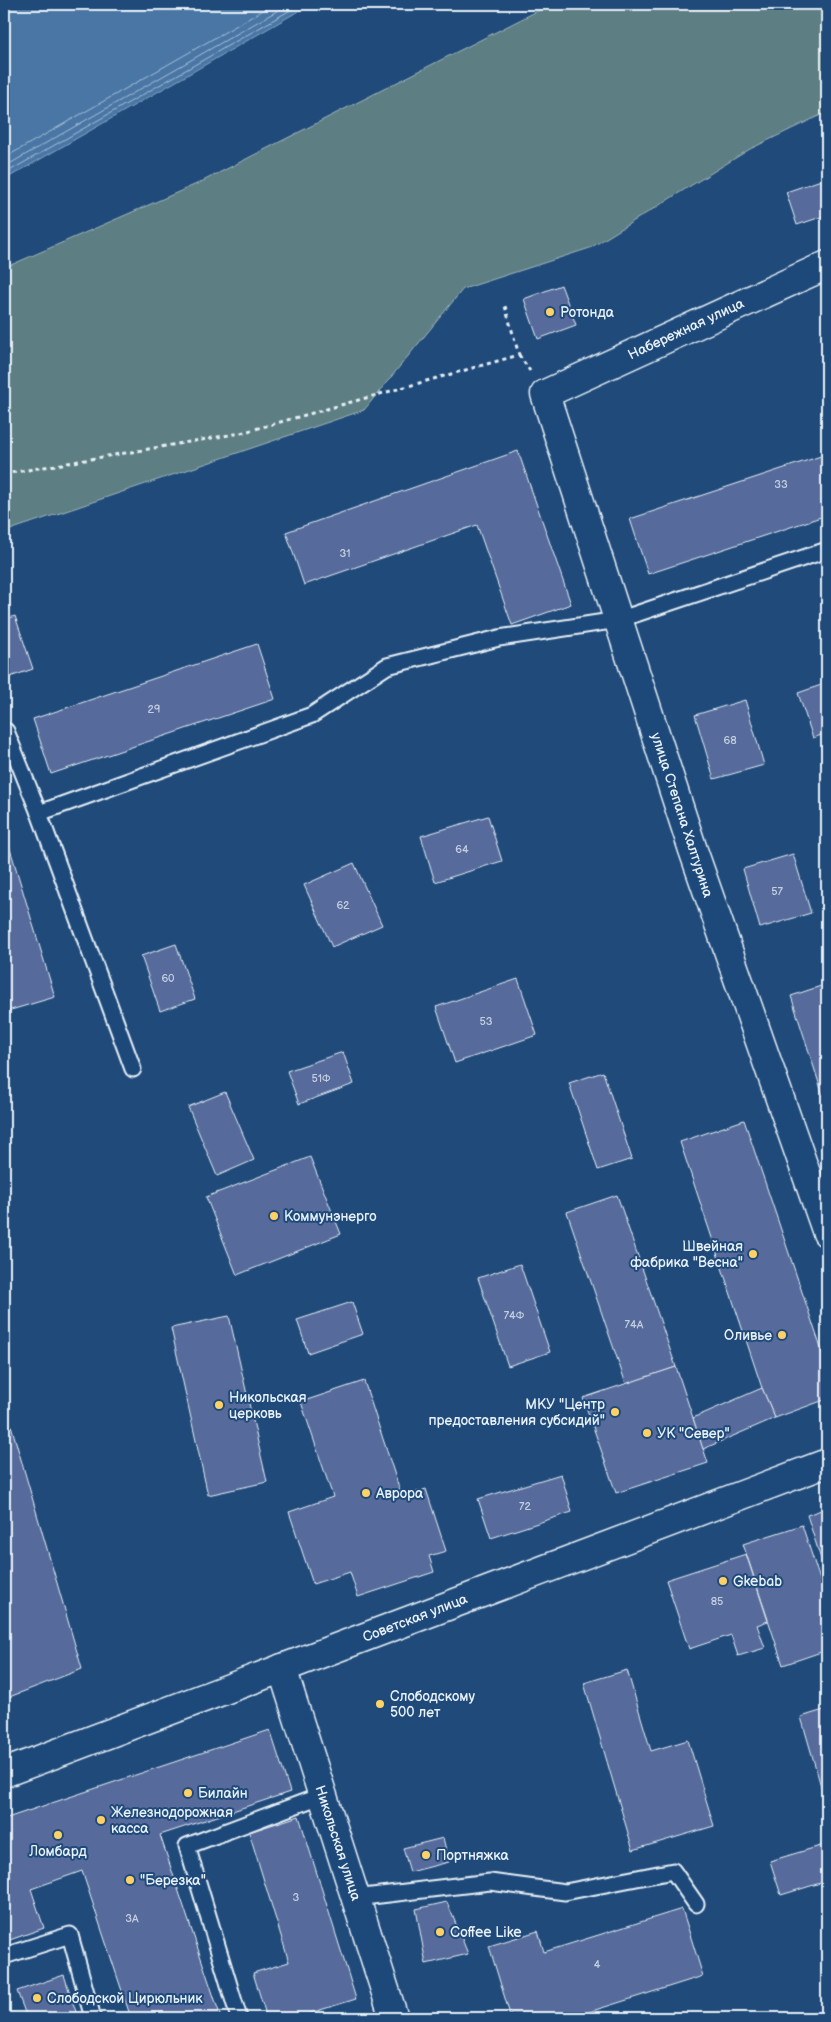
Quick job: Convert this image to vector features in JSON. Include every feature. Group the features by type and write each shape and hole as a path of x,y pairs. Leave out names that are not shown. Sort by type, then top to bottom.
{"street":[{"name":"Набережная улица","path":"545,394 827,265"},
{"name":"улица Степана Халтурина","path":"545,394 693,850 827,1234"},
{"name":"Советская улица","path":"4,1773 827,1463"},
{"name":"Никольская улица","path":"282,1668 394,2018"}],"lane":[{"path":"38,812 312,715 387,666 499,638 618,620 827,550"},
{"path":"4,732 6,731 38,812 133,1069"},
{"path":"239,2018 187,1846 323,1795"},
{"path":"355,1898 490,1882 565,1892 673,1871 696,1904"},
{"path":"4,1956 70,1935 93,2018"}],"path":[{"path":"4,474 241,433 519,355 504,306"}],"green space":[{"path":"551,4 827,4 827,112 750,149 590,248 463,289 364,410 4,532 4,268 199,183"}],"water":[{"path":"4,4 311,4 4,180"}],"building":[{"path":"827,178 827,215 797,225 786,192"},
{"name":"Ротонда","path":"561,285 576,325 538,339 524,299"},
{"path":"518,451 571,604 512,625 477,525 304,585 286,532"},
{"path":"827,454 827,515 648,574 630,519"},
{"path":"15,616 33,669 4,679 4,620"},
{"path":"257,644 275,699 51,774 33,719"},
{"path":"827,683 827,733 813,738 798,693"},
{"path":"745,700 764,765 714,779 695,715"},
{"path":"488,816 502,861 435,882 421,836"},
{"path":"4,829 55,997 4,1012 4,968 6,967 4,961"},
{"path":"793,854 811,913 760,928 743,869"},
{"path":"354,863 382,925 332,947 304,885"},
{"path":"176,944 195,999 160,1011 141,956"},
{"path":"518,979 537,1035 455,1063 436,1007"},
{"path":"827,984 827,1108 791,996"},
{"path":"343,1052 354,1084 299,1104 287,1071"},
{"path":"603,1072 632,1159 598,1170 569,1083"},
{"path":"225,1092 254,1160 217,1176 188,1107"},
{"name":"Швейная фабрика \"Весна\"","path":"744,1120 827,1366 827,1399 775,1418 762,1388 680,1142"},
{"name":"Коммунэнерго","path":"310,1157 341,1234 237,1275 206,1197"},
{"path":"617,1195 676,1367 626,1384 567,1212"},
{"path":"520,1264 550,1352 508,1366 478,1278"},
{"path":"352,1302 363,1334 308,1353 297,1320"},
{"name":"Никольская церковь","path":"229,1316 267,1482 208,1495 171,1328"},
{"name":"УК \"Север\"","path":"676,1367 708,1463 616,1493 583,1398"},
{"name":"Аврора","path":"364,1381 402,1497 426,1489 446,1551 429,1556 434,1572 358,1597 350,1572 313,1584 289,1512 333,1497 301,1402"},
{"path":"762,1388 775,1418 703,1449 693,1418"},
{"path":"4,1401 82,1669 4,1699 4,1639 10,1637 4,1617"},
{"path":"561,1474 572,1512 491,1538 478,1499"},
{"path":"827,1508 827,1578 807,1515"},
{"path":"802,1525 827,1601 827,1650 783,1665 743,1544"},
{"path":"746,1554 768,1621 757,1625 765,1648 738,1656 731,1635 689,1649 666,1580"},
{"path":"627,1670 651,1751 688,1740 714,1826 633,1850 584,1683"},
{"path":"827,1709 827,1807 801,1717"},
{"name":"\"Березка\"","path":"270,1730 290,1792 160,1835 221,2018 131,2018 82,1871 31,1889 44,1928 4,1942 4,1819"},
{"path":"299,1816 356,1999 294,2018 267,2018 253,1973 289,1962 249,1832"},
{"name":"Портняжка","path":"443,1838 449,1862 410,1872 403,1848"},
{"path":"827,1844 827,1881 781,1895 770,1861"},
{"name":"Coffee Like","path":"447,1902 468,1954 426,1964 416,1909"},
{"path":"682,1909 703,1976 570,2018 511,2018 489,1946 538,1931 544,1952"},
{"path":"64,1975 78,2018 27,2018 17,1991"}],"place":[{"name":"Ротонда","path":"550,312"},
{"name":"Коммунэнерго","path":"274,1216"},
{"name":"Швейная фабрика \"Весна\"","path":"753,1254"},
{"name":"Оливье","path":"782,1335"},
{"name":"Никольская церковь","path":"219,1405"},
{"name":"МКУ \"Центр предоставления субсидий\"","path":"615,1412"},
{"name":"УК \"Север\"","path":"647,1433"},
{"name":"Аврора","path":"366,1493"},
{"name":"Gkebab","path":"723,1581"},
{"name":"Слободскому 500 лет","path":"380,1704"},
{"name":"Билайн","path":"188,1793"},
{"name":"Железнодорожная касса","path":"101,1820"},
{"name":"Ломбард","path":"58,1835"},
{"name":"Портняжка","path":"426,1855"},
{"name":"\"Березка\"","path":"130,1880"},
{"name":"Coffee Like","path":"440,1932"},
{"name":"Слободской Цирюльник","path":"37,1998"}]}
